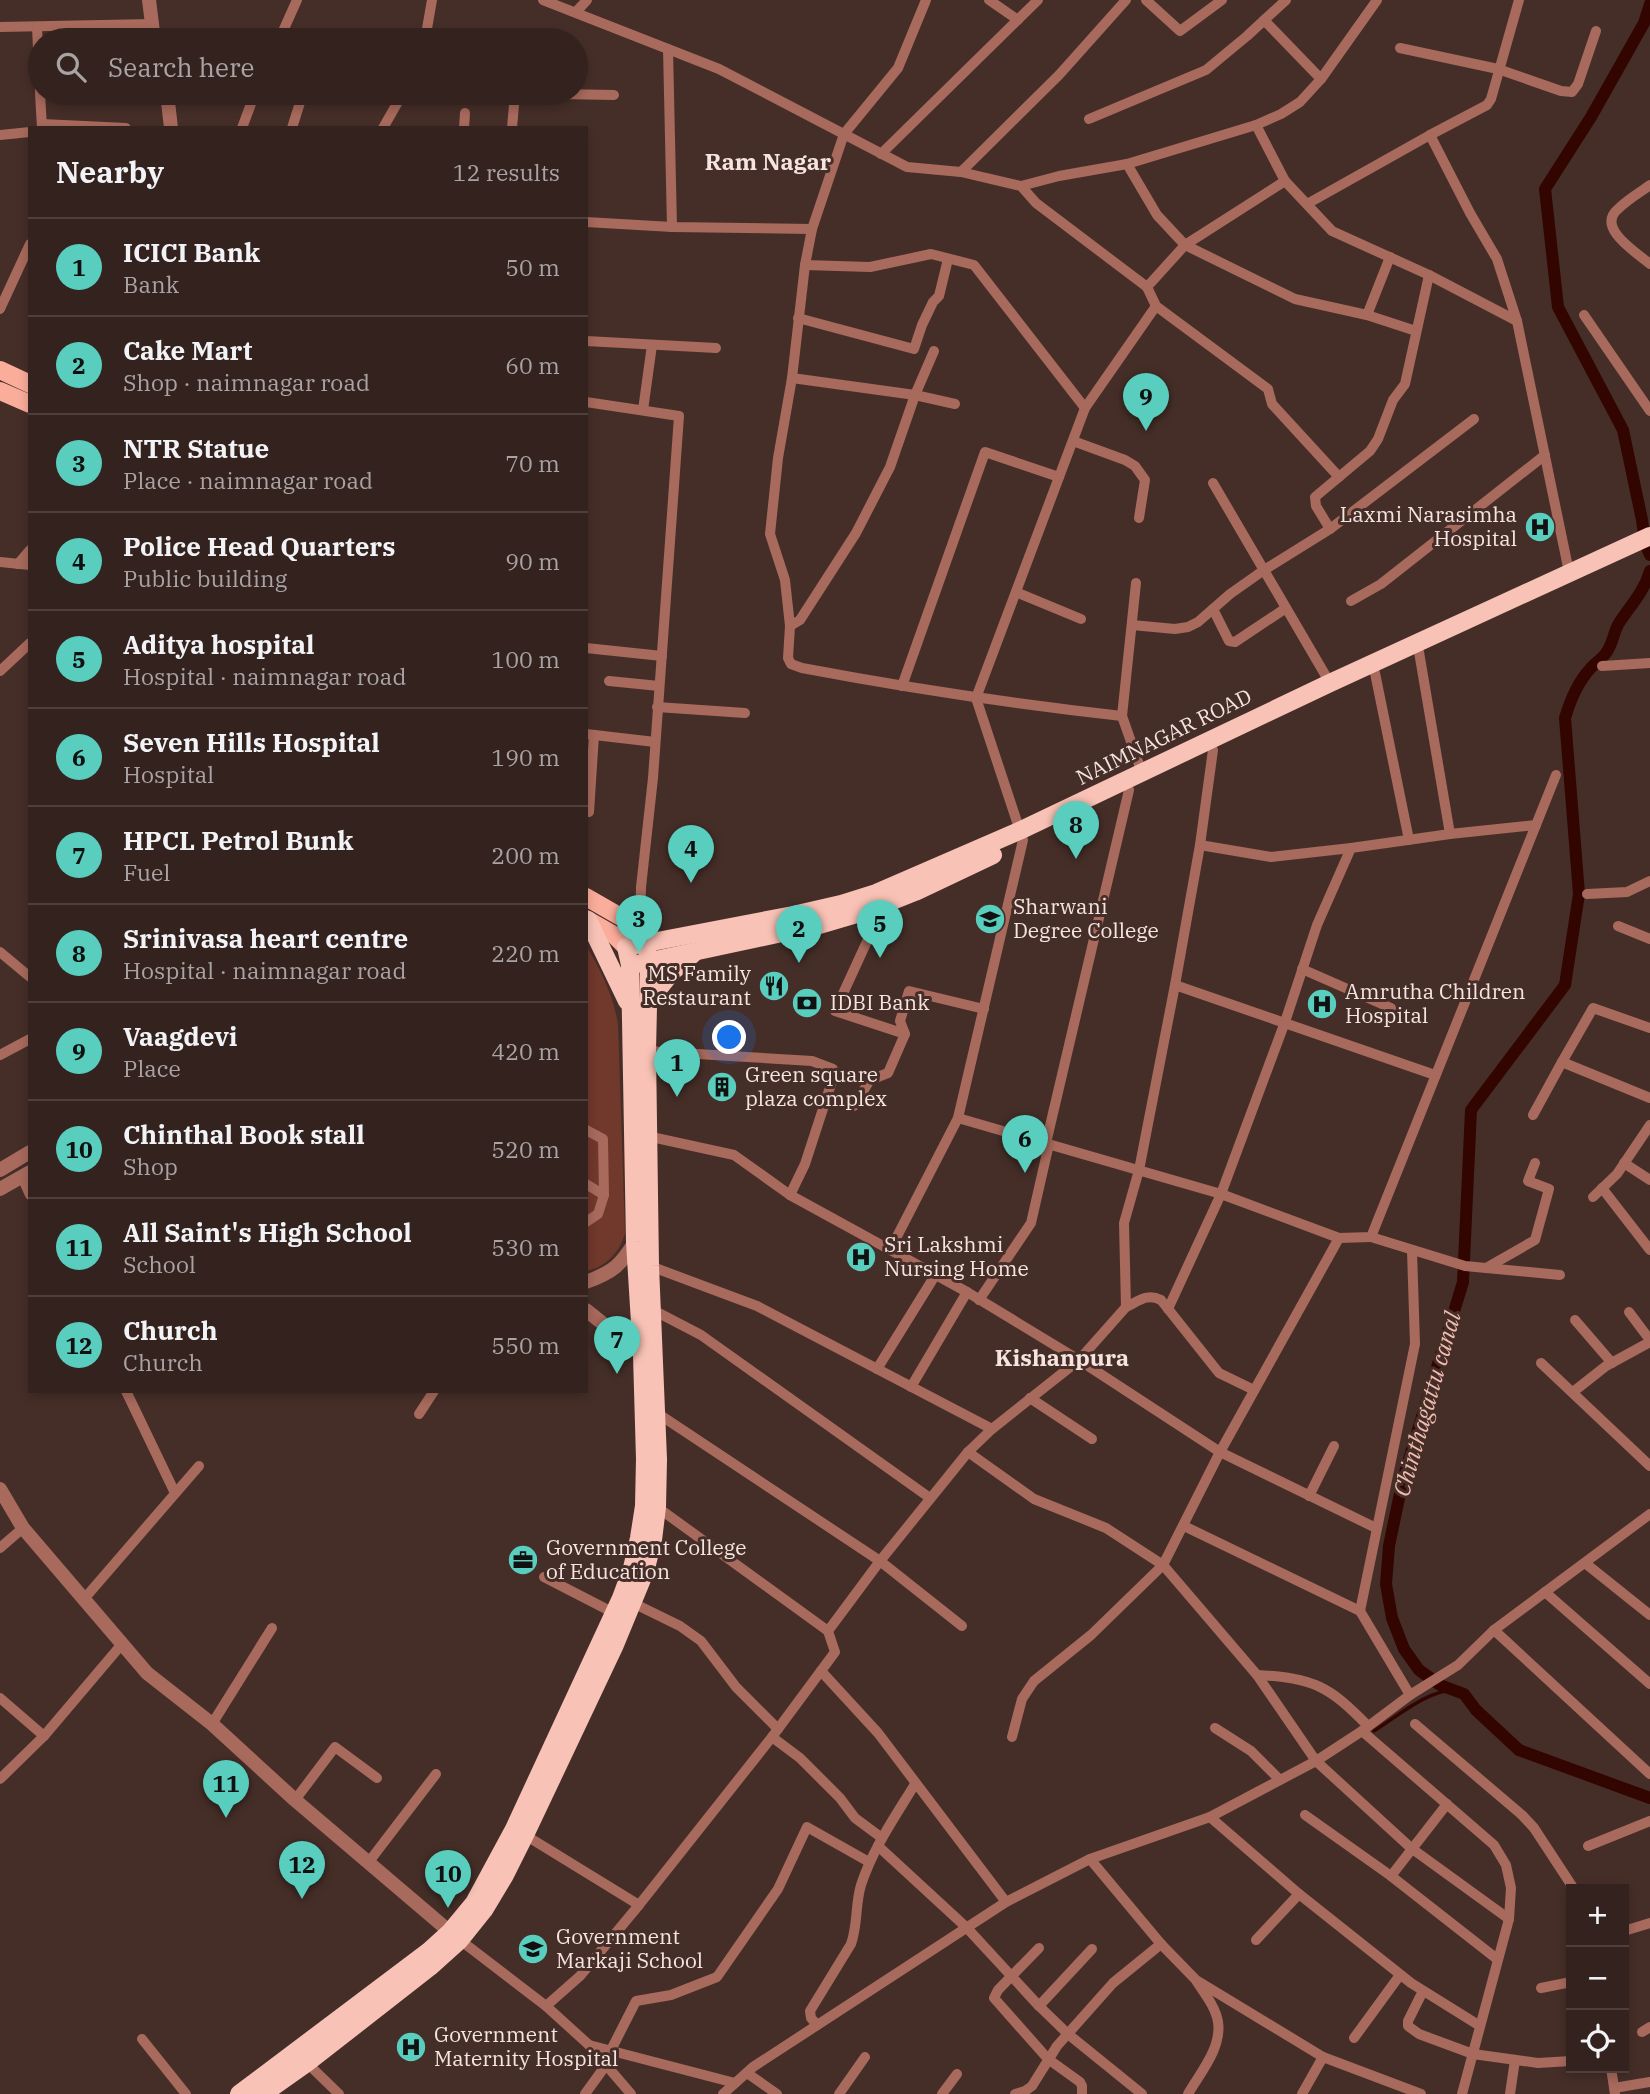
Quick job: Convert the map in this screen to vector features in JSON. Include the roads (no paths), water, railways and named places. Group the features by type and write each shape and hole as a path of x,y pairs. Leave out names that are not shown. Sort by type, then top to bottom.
{"highway":[{"path":"630,965 819,925 870,910 915,892 1021,836 1129,790 1375,673 1650,536"},
{"path":"1591,567 1650,545"},
{"name":"NAIMNAGAR ROAD","path":"626,947 643,938 727,929 841,904 1021,836 1142,773 1330,683 1569,572 1591,567"},
{"path":"588,922 639,1005"},
{"path":"263,2094 430,1967 455,1936 509,1839 614,1613 632,1568 643,1506 645,1459 635,1242 639,1005 649,962 643,938"},
{"path":"239,2094 391,1980 455,1936 484,1910 525,1835 633,1603 648,1561 657,1507 657,1413 651,1309 647,1051 626,947"},
{"path":"639,1005 696,952"}],"main road":[{"path":"0,370 28,383"},
{"path":"0,391 28,403"},
{"path":"588,898 624,918 643,938"},
{"path":"588,921 614,935 626,947"}],"street":[{"path":"149,0 152,28"},
{"path":"158,0 161,28"},
{"path":"284,28 297,0"},
{"path":"427,28 432,0"},
{"path":"543,0 719,69 907,167 961,172 1021,186 1127,163 1256,125 1281,114 1300,102 1321,79 1377,0"},
{"path":"576,12 587,0"},
{"path":"926,0 898,68 844,134 813,229 805,265 770,534 785,580 790,626 788,657 791,664 802,668 902,687 1122,716"},
{"path":"989,0 1018,20"},
{"path":"881,153 1038,0"},
{"path":"961,172 1059,75 1126,0"},
{"path":"1146,0 1180,31 1222,0"},
{"path":"1089,119 1206,70 1286,0"},
{"path":"1307,204 1487,105 1519,0"},
{"path":"1264,19 1321,79"},
{"path":"0,27 152,24"},
{"path":"1400,48 1498,69 1572,92 1578,84 1596,31"},
{"path":"668,49 672,227"},
{"path":"588,95 614,95"},
{"path":"41,105 42,126"},
{"path":"159,105 161,126"},
{"path":"168,105 171,126"},
{"path":"243,126 251,105"},
{"path":"293,126 299,105"},
{"path":"384,126 396,105"},
{"path":"512,126 514,105"},
{"path":"464,126 465,113"},
{"path":"1256,125 1285,181 1332,231 1429,275 1517,321"},
{"path":"0,135 28,132"},
{"path":"1430,135 1497,259 1517,321 1569,572"},
{"path":"1127,163 1157,215 1185,246 1295,299 1367,315 1416,331"},
{"path":"1147,287 1185,246 1285,181"},
{"path":"1650,185 1618,209 1611,216 1610,222 1616,234 1650,264"},
{"path":"1021,186 1035,203 1147,287 1156,306 1268,389 1272,404 1339,477"},
{"path":"588,222 672,227 813,229"},
{"path":"0,309 28,248"},
{"path":"805,265 870,267 931,254 974,265 1085,408"},
{"path":"1367,315 1390,257"},
{"path":"798,318 914,349 922,325 933,302 939,296 948,259"},
{"path":"1330,529 1316,506 1315,497 1370,452 1378,439 1393,400 1405,384 1429,275"},
{"path":"890,1251 958,1118 1021,836 976,698 1085,408 1156,306"},
{"path":"1584,315 1650,411"},
{"path":"588,341 716,348"},
{"path":"643,410 652,345"},
{"path":"790,626 800,620 856,533 890,467 915,395 934,351"},
{"path":"792,378 915,395 955,404"},
{"path":"588,402 679,416 662,656 641,887 643,938"},
{"path":"1132,625 1175,629 1198,622 1230,594 1330,529 1474,419"},
{"path":"1073,441 1135,466 1145,480 1139,518"},
{"path":"902,687 985,452 1059,477"},
{"path":"1351,601 1381,584 1545,455"},
{"path":"1213,483 1330,683"},
{"path":"18,564 28,552"},
{"path":"0,562 28,565"},
{"path":"1136,583 1122,716 1142,773"},
{"path":"1016,592 1081,619"},
{"path":"1213,608 1229,641 1235,642 1286,608"},
{"path":"0,671 28,645"},
{"path":"588,648 662,656"},
{"path":"1419,652 1450,834"},
{"path":"1602,666 1650,663"},
{"path":"1375,673 1409,840"},
{"path":"609,681 659,686"},
{"path":"657,707 745,713"},
{"path":"589,812 590,735 655,742"},
{"path":"1126,1307 1124,1223 1139,1170 1175,985 1200,845 1213,750"},
{"path":"1371,1237 1556,775"},
{"path":"979,1300 1031,1223 1129,790"},
{"path":"1200,845 1261,856 1536,825"},
{"path":"1168,1309 1221,1194 1285,1022 1317,925 1350,848"},
{"path":"1587,894 1627,892 1650,881"},
{"path":"870,910 873,926 835,1011 905,1034"},
{"path":"1618,926 1650,939"},
{"path":"0,952 28,975"},
{"path":"1303,968 1391,1008"},
{"path":"1175,985 1436,1075"},
{"path":"854,1106 870,1080 888,1073 905,1034 900,1021 909,991 984,1010"},
{"path":"1533,1115 1593,1008 1650,1028"},
{"path":"0,1055 28,1040"},
{"path":"647,1051 812,1061 832,1069 834,1075 805,1164 790,1195"},
{"path":"1562,1062 1650,1098"},
{"path":"958,1118 1221,1194 1339,1238 1371,1237 1465,1266 1560,1275"},
{"path":"1594,1197 1617,1174 1650,1125"},
{"path":"588,1132 603,1139 604,1195 598,1214 588,1221"},
{"path":"647,1136 734,1155 790,1195 936,1274 1079,1360 1220,1452 1376,1528"},
{"path":"0,1170 28,1153"},
{"path":"1486,1268 1535,1240 1549,1189 1528,1181 1535,1163"},
{"path":"1624,1163 1650,1180"},
{"path":"0,1189 26,1175"},
{"path":"588,1185 604,1195"},
{"path":"1602,1188 1650,1250"},
{"path":"1012,1737 1022,1699 1034,1681 1091,1635 1163,1565 1220,1452 1339,1238"},
{"path":"588,1281 610,1273 624,1259 635,1242"},
{"path":"1360,1611 1415,1344 1412,1251"},
{"path":"650,1266 757,1306 992,1429"},
{"path":"877,1369 936,1274"},
{"path":"911,1387 967,1292"},
{"path":"828,1630 968,1452 992,1429 1079,1360 1126,1307 1151,1296 1161,1300 1219,1373 1254,1390"},
{"path":"651,1309 701,1335 930,1499"},
{"path":"588,1312 642,1355"},
{"path":"1573,1392 1612,1363 1650,1341 1629,1312"},
{"path":"1576,1320 1612,1363"},
{"path":"1541,1363 1650,1466"},
{"path":"126,1393 175,1493"},
{"path":"419,1414 433,1393"},
{"path":"1030,1398 1092,1439"},
{"path":"657,1413 880,1561 962,1626"},
{"path":"1309,1496 1334,1446"},
{"path":"968,1452 1034,1499 1106,1528 1163,1565 1257,1675 1316,1761 1411,1848 1509,1919"},
{"path":"84,1599 199,1466"},
{"path":"0,1489 23,1528 147,1673 212,1724 295,1800 455,1936 546,2006 589,2045 631,2094"},
{"path":"546,2006 580,1976 639,1905 775,1733 835,1652 828,1630 657,1507"},
{"path":"723,2094 747,2073 817,2025 1006,1902 1090,1859 1210,1817 1316,1761 1458,1665 1494,1630 1650,1514"},
{"path":"1184,1526 1360,1611 1414,1693"},
{"path":"0,1548 23,1528"},
{"path":"1585,1563 1650,1615"},
{"path":"544,1577 614,1613"},
{"path":"1545,1592 1650,1684"},
{"path":"633,1603 680,1626 701,1641 775,1733 840,1798 855,1818 967,1928 1068,2034 1142,2094"},
{"path":"212,1724 272,1628"},
{"path":"1494,1630 1650,1774"},
{"path":"0,1779 44,1736 122,1644"},
{"path":"821,1671 878,1733 1006,1902"},
{"path":"1257,1675 1296,1678 1329,1691 1345,1702 1365,1728 1494,1845 1501,1855 1511,1888 1509,1919 1462,2094"},
{"path":"0,1698 44,1736"},
{"path":"1415,1724 1522,1815 1534,1828 1571,1884"},
{"path":"1215,1728 1251,1751 1279,1780"},
{"path":"295,1800 335,1747 377,1778"},
{"path":"368,1863 436,1773"},
{"path":"817,2025 811,2018 810,2011 856,1932 856,1905 869,1862 915,1784"},
{"path":"1391,1876 1447,1804"},
{"path":"1305,1815 1391,1876 1497,1959"},
{"path":"1210,1817 1299,1894 1400,1975 1480,2026"},
{"path":"1588,1846 1648,1822 1650,1834"},
{"path":"611,2050 636,2001 671,1995 716,1978 778,1889 807,1826 869,1862"},
{"path":"525,1835 639,1905"},
{"path":"1090,1859 1161,1944 1196,1980 1215,2012 1218,2022 1215,2047 1188,2094"},
{"path":"1256,1940 1299,1894"},
{"path":"1629,1929 1650,1923"},
{"path":"1015,2094 1032,2085 1048,2059 1113,1983 1161,1944"},
{"path":"1039,1948 994,1994 994,1998 1048,2059 1080,2082 1082,2094"},
{"path":"1039,2006 1092,1950"},
{"path":"1354,2038 1400,1975"},
{"path":"1196,1980 1323,2057 1421,2094"},
{"path":"1541,1988 1566,1983"},
{"path":"1423,1991 1408,2021 1408,2026 1419,2034 1473,2054 1538,2063 1566,2061"},
{"path":"142,2039 186,2094"},
{"path":"589,2045 735,2083"},
{"path":"839,2094 865,2057"},
{"path":"1302,2094 1323,2057"},
{"path":"1510,2094 1515,2060"},
{"path":"307,2063 339,2094"},
{"path":"585,2094 606,2065"},
{"path":"747,2073 776,2094"},
{"path":"1612,2073 1615,2091 1650,2082"},
{"path":"942,2094 957,2074"}],"waterway":[{"path":"1650,4 1644,23 1591,117 1545,189 1558,307 1623,430 1645,543 1650,555"},
{"name":"Chinthagattu canal","path":"1650,571 1640,592 1619,623 1608,650 1578,686 1565,718 1579,894 1565,985 1471,1110 1463,1282 1403,1479 1389,1546 1386,1584 1392,1618 1404,1649 1419,1670 1440,1685 1464,1694 1476,1710 1519,1750 1650,1798"},
{"path":"1374,1731 1424,1699 1434,1694 1456,1690"}],"place":[{"name":"Vaagdevi","path":"1146,431"},
{"name":"Laxmi Narasimha Hospital","path":"1540,527"},
{"name":"Srinivasa heart centre","path":"1076,859"},
{"name":"Police Head Quarters","path":"691,883"},
{"name":"Sharwani Degree College","path":"990,919"},
{"name":"NTR Statue","path":"639,953"},
{"name":"Aditya hospital","path":"880,958"},
{"name":"Cake Mart","path":"799,963"},
{"name":"MS Family Restaurant","path":"774,986"},
{"name":"IDBI Bank","path":"807,1003"},
{"name":"Amrutha Children Hospital","path":"1322,1004"},
{"name":"Green square plaza complex","path":"722,1087"},
{"name":"ICICI Bank","path":"677,1097"},
{"name":"Seven Hills Hospital","path":"1025,1173"},
{"name":"Sri Lakshmi Nursing Home","path":"861,1257"},
{"name":"HPCL Petrol Bunk","path":"617,1374"},
{"name":"Government College of Education","path":"523,1560"},
{"name":"All Saint's High School","path":"226,1818"},
{"name":"Church","path":"302,1899"},
{"name":"Chinthal Book stall","path":"448,1908"},
{"name":"Government Markaji School","path":"533,1949"},
{"name":"Government Maternity Hospital","path":"411,2047"}],"district":[{"name":"Ram Nagar","path":"768,162"},
{"name":"Kishanpura","path":"1062,1358"}]}
